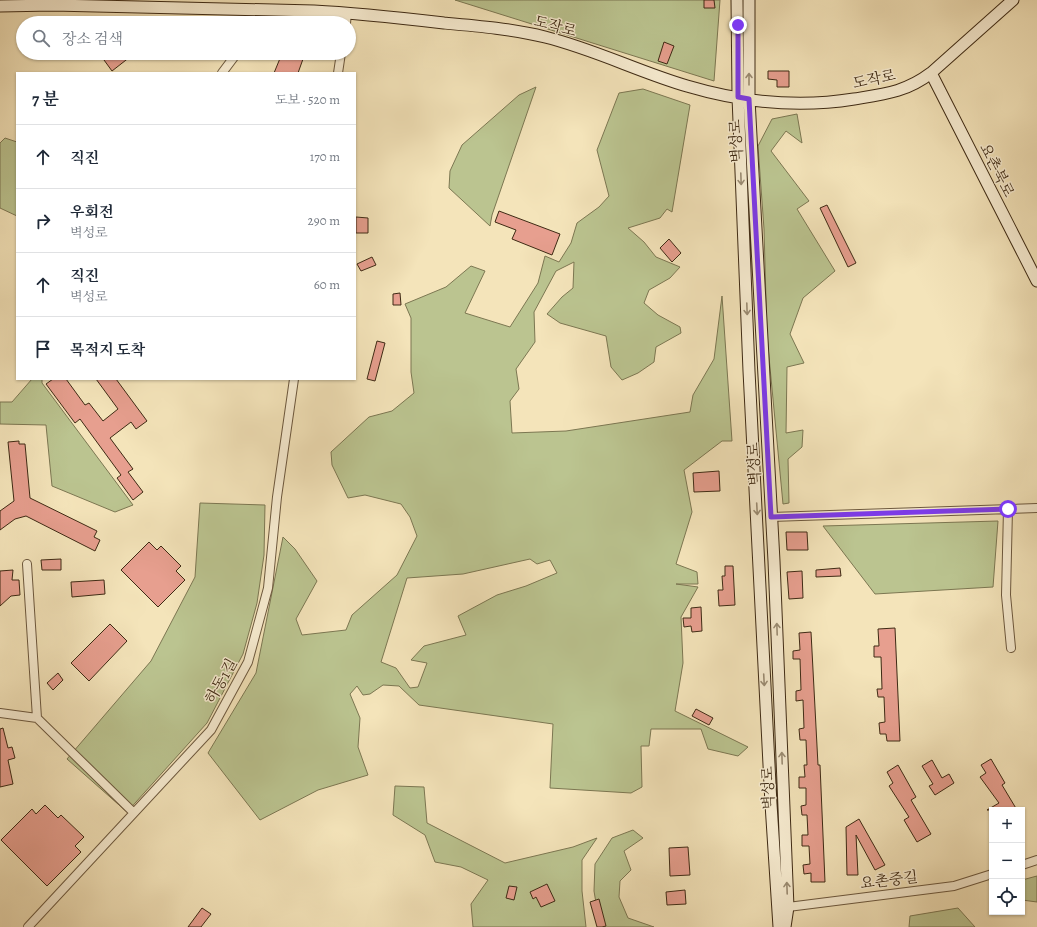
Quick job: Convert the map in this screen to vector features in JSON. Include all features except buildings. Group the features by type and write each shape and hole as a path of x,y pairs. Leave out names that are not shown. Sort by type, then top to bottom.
{"main road":[{"name":"벽성로","path":"737,0 738,97 763,652 784,926"},
{"name":"벽성로","path":"749,0 749,99 771,517 788,907 784,926"},
{"name":"도작로","path":"356,19 501,29 546,37 688,86 738,97 783,104 844,101 894,93 917,83 931,73 1013,0"},
{"name":"도작로","path":"0,6 53,5 314,11 337,16"},
{"name":"요촌북로","path":"931,73 1037,281"}],"street":[{"path":"308,16 314,11"},
{"path":"223,72 232,60"},
{"path":"338,72 340,60"},
{"name":"하동1길","path":"28,927 133,812 211,730 248,662 268,588 277,497 294,380"},
{"path":"771,517 1037,508"},
{"path":"1008,509 1006,595 1011,648"},
{"path":"27,564 37,718"},
{"path":"0,713 37,718 133,812"},
{"path":"1025,864 1037,860"},
{"name":"요촌중길","path":"788,907 954,886 989,875"}],"green space":[{"path":"455,0 720,0 714,81"},
{"path":"536,87 492,215 490,226 449,188 450,171 462,145 519,95"},
{"path":"643,89 690,105 672,212 667,209 660,218 628,228 644,242 656,257 680,267 670,278 649,290 644,303 658,315 680,327 681,333 656,347 654,362 638,373 622,380 611,367 606,336 560,323 547,314 562,297 573,288 574,262 556,271 534,312 535,342 516,369 519,389 510,401 512,433 566,431 690,412 693,395 714,359 722,296 732,441 722,441 684,470 692,512 676,564 697,572 698,584 676,584 698,587 681,617 683,663 675,711 748,747 738,756 708,749 701,729 651,729 649,746 641,746 642,787 631,793 550,788 553,724 419,705 399,686 383,685 370,694 363,695 357,686 350,694 360,718 358,747 368,775 318,790 260,820 208,753 256,673 283,537 295,549 317,581 296,619 302,635 346,630 352,615 397,575 417,536 410,517 401,504 365,495 348,498 332,465 331,452 369,417 392,411 414,393 411,372 411,318 405,304 446,287 471,266 485,271 465,313 510,327 538,283 545,256 559,262 571,243 577,223 599,207 609,196 597,150 619,93","holes":["530,559 537,564 550,560 557,573 526,586 497,595 458,616 466,635 424,646 411,660 427,663 418,687 410,688 396,668 381,662 407,578 463,574"]},
{"path":"797,114 802,143 786,131 771,151 809,201 797,209 835,271 803,298 790,334 804,363 787,367 786,433 803,430 802,447 788,459 789,503 783,504 767,336 764,229 758,146 772,119"},
{"path":"5,138 16,142 16,216 0,208 0,143"},
{"path":"31,380 42,380 42,383 133,505 115,512 52,486 46,425 0,424 0,402 12,402"},
{"path":"200,503 265,505 264,555 257,603 243,654 207,723 127,812 67,759 151,661 195,577"},
{"path":"998,521 993,587 875,594 823,526"},
{"path":"395,786 424,787 427,823 505,863 573,847 597,838 582,860 582,891 586,927 473,927 471,904 488,880 461,867 435,862 425,835 393,815"},
{"path":"633,830 643,838 624,851 631,870 620,881 619,897 628,918 654,927 600,927 594,891 595,864 612,838"},
{"path":"1037,876 1037,902 1025,900 1025,879"},
{"path":"958,908 975,927 909,927 910,916"}],"route":[{"path":"738,25 738,97 749,99 771,517 1008,509"}]}
